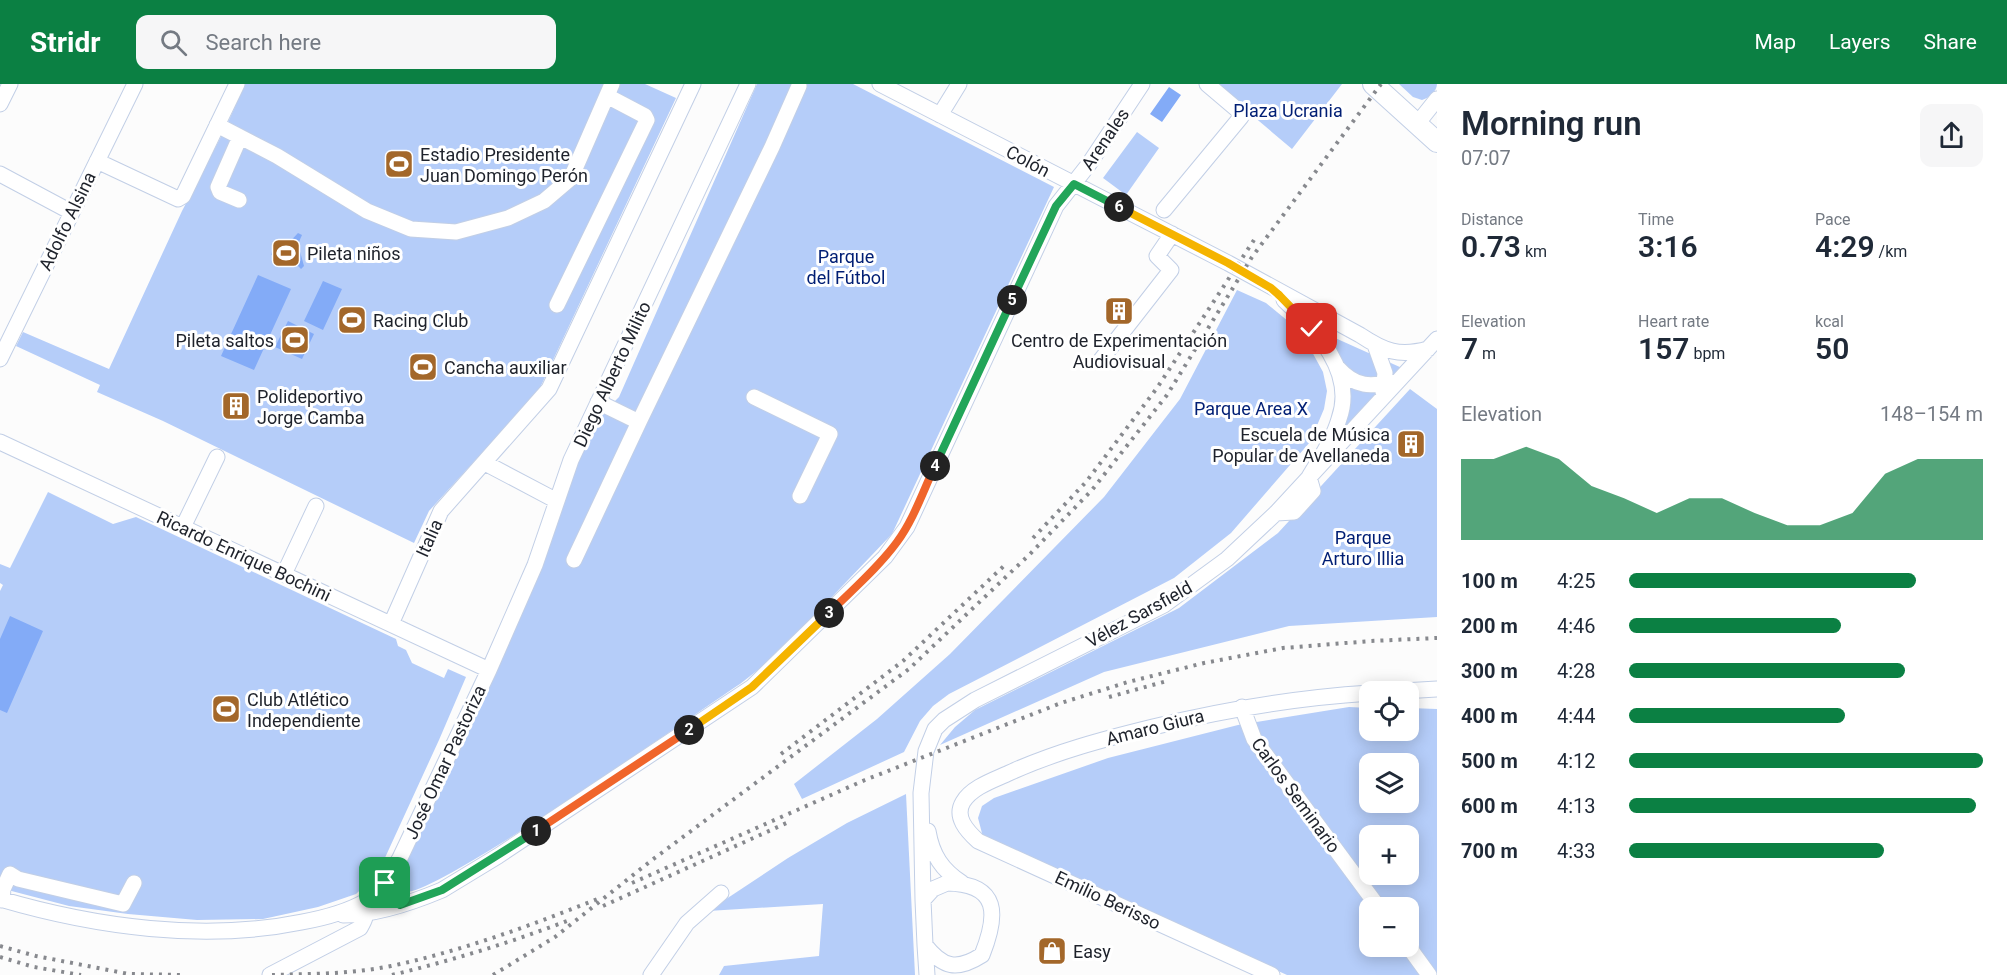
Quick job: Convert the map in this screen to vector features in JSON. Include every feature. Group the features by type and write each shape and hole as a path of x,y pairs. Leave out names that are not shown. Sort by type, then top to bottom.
{"main road":[{"path":"1373,84 1437,142"}],"street":[{"path":"0,104 10,84"},
{"name":"Adolfo Alsina","path":"0,359 135,84"},
{"path":"97,161 178,199 183,196 237,84"},
{"name":"Italia","path":"391,624 441,511 549,389 555,379 693,84"},
{"name":"Diego Alberto Milito","path":"489,670 535,565 571,460 748,84"},
{"name":"Colón","path":"880,84 901,89 940,115 1172,234 1375,345 1405,354 1432,344"},
{"path":"940,115 959,84"},
{"name":"Arenales","path":"1,900 100,922 194,930 262,929 364,908 400,905 442,890 498,856 743,694 885,557 907,527 1056,206 1089,164 1142,84"},
{"path":"1164,210 1241,117 1240,112 1207,84"},
{"path":"574,560 800,86"},
{"path":"217,125 277,156 367,211 411,229 456,232 508,218 544,201 571,178 610,90 645,116 647,120 557,305"},
{"path":"1417,124 1437,99"},
{"path":"239,200 220,192 218,187 240,137"},
{"path":"0,174 71,212"},
{"path":"1100,361 1171,270 1157,256 1172,234"},
{"name":"Colón","path":"1271,288 1312,329 1338,368 1342,387 1341,412 1330,439 1309,477"},
{"name":"Vélez Sarsfield","path":"923,900 921,793 929,741 935,729 975,699 1138,618 1184,592 1234,554 1276,513 1388,388 1432,344"},
{"path":"1338,368 1353,381 1388,388 1383,364 1375,345"},
{"path":"754,397 830,434 800,496"},
{"path":"598,402 639,422"},
{"name":"Ricardo Enrique Bochini","path":"0,442 489,670"},
{"path":"183,527 218,457"},
{"path":"485,463 556,501"},
{"path":"284,574 316,506"},
{"name":"José Omar Pastoriza","path":"270,975 360,928 364,908 385,883 400,858 489,670"},
{"path":"1419,690 1437,689"},
{"name":"Amaro Giura","path":"960,810 968,796 985,784 1052,755 1130,733 1242,707 1359,694"},
{"name":"Carlos Seminario","path":"1242,707 1254,739 1371,897"},
{"name":"Vélez Sarsfield","path":"921,793 932,849 942,867 963,884"},
{"name":"Emilio Berisso","path":"960,810 964,825 978,841 1272,975"},
{"path":"1,900 5,873 18,879 123,904 134,883"},
{"path":"385,883 388,892 400,905"},
{"path":"927,975 923,900 933,889 942,885 963,884 975,887 984,893 992,909 993,920 982,955 972,975"},
{"path":"651,975 687,923 721,893"},
{"path":"925,945 942,963 951,966 972,962 982,955"},
{"path":"1416,957 1429,975"}],"green space":[{"name":"Racing Club","path":"245,84 645,84 676,98 539,390 429,511 414,543 163,421 97,392 100,385 16,346 23,332 109,369 182,211 225,129"},
{"name":"Parque del Fútbol","path":"757,84 853,84 1054,187 892,534 806,624 763,666 740,684 513,836 427,885 405,892 398,885 399,876 574,470 598,418 619,397"},
{"name":"Plaza Ucrania","path":"1215,84 1342,84 1292,149"},
{"path":"1399,84 1437,84 1432,94 1422,100 1413,97"},
{"path":"1137,132 1159,148 1126,195 1103,178"},
{"name":"Parque Area X","path":"1237,290 1266,303 1294,326 1323,372 1327,391 1324,409 1310,442 1231,533 1174,578 949,694 933,706 920,721 904,752 802,799 794,784 877,719 950,654 1104,497 1180,399"},
{"path":"1324,333 1402,368 1345,431 1350,388"},
{"name":"Parque Arturo Illia","path":"1410,389 1437,409 1437,617 1289,626 1104,672 940,745 955,727 975,710 1179,608 1278,533"},
{"name":"Club Atlético Independiente","path":"48,492 113,524 136,517 396,639 398,646 406,650 412,663 444,678 448,669 466,677 378,873 356,894 318,907 263,919 197,920 69,906 0,888 0,591 3,585 0,583 0,564 10,568"},
{"path":"1349,707 1359,708 1359,741 1419,741 1419,708 1437,709 1437,975 1287,975 983,837 978,818 982,806 994,798 1108,758 1238,725"},
{"path":"906,794 915,975 719,975 724,966 819,956 823,904 708,911 788,858 847,823"}],"water":[{"path":"1169,87 1181,95 1162,122 1150,114"},
{"name":"Pileta niños","path":"298,233 302,235 298,244 304,266 301,269 293,261 271,255 272,251 283,249"},
{"path":"258,275 291,289 254,370 221,356"},
{"path":"323,281 342,289 323,330 304,321"},
{"name":"Pileta saltos","path":"288,321 314,334 302,359 275,347"},
{"path":"10,616 43,631 7,713 0,710 0,639"}],"railway":[{"path":"493,975 555,937 652,860 909,669 1030,554 1092,490 1167,395 1252,257 1381,84"},
{"path":"1033,538 1086,482 1157,388 1254,240"},
{"path":"781,754 903,661 1007,563"},
{"path":"632,883 865,780 1061,703 1128,682 1204,663 1283,648 1437,638"},
{"path":"1109,697 1167,681"},
{"path":"603,906 791,821"},
{"path":"272,975 361,971 418,960 497,936 600,898"},
{"path":"392,975 483,950 572,919"},
{"path":"0,946 36,956 129,974 182,975"},
{"path":"0,957 34,967 81,975"}],"place":[{"name":"Estadio Presidente Juan Domingo Perón","path":"399,164"},
{"name":"Pileta niños","path":"286,253"},
{"name":"Centro de Experimentación Audiovisual","path":"1119,311"},
{"name":"Racing Club","path":"352,320"},
{"name":"Pileta saltos","path":"295,340"},
{"name":"Cancha auxiliar","path":"423,367"},
{"name":"Polideportivo Jorge Camba","path":"236,406"},
{"name":"Escuela de Música Popular de Avellaneda","path":"1411,444"},
{"name":"Club Atlético Independiente","path":"226,709"},
{"name":"Easy","path":"1052,951"}],"route":[{"path":"385,883 388,892 400,905 442,890 498,856 743,694 885,557 907,527 1056,206 1074,184 1228,263 1271,288 1312,329"}]}
